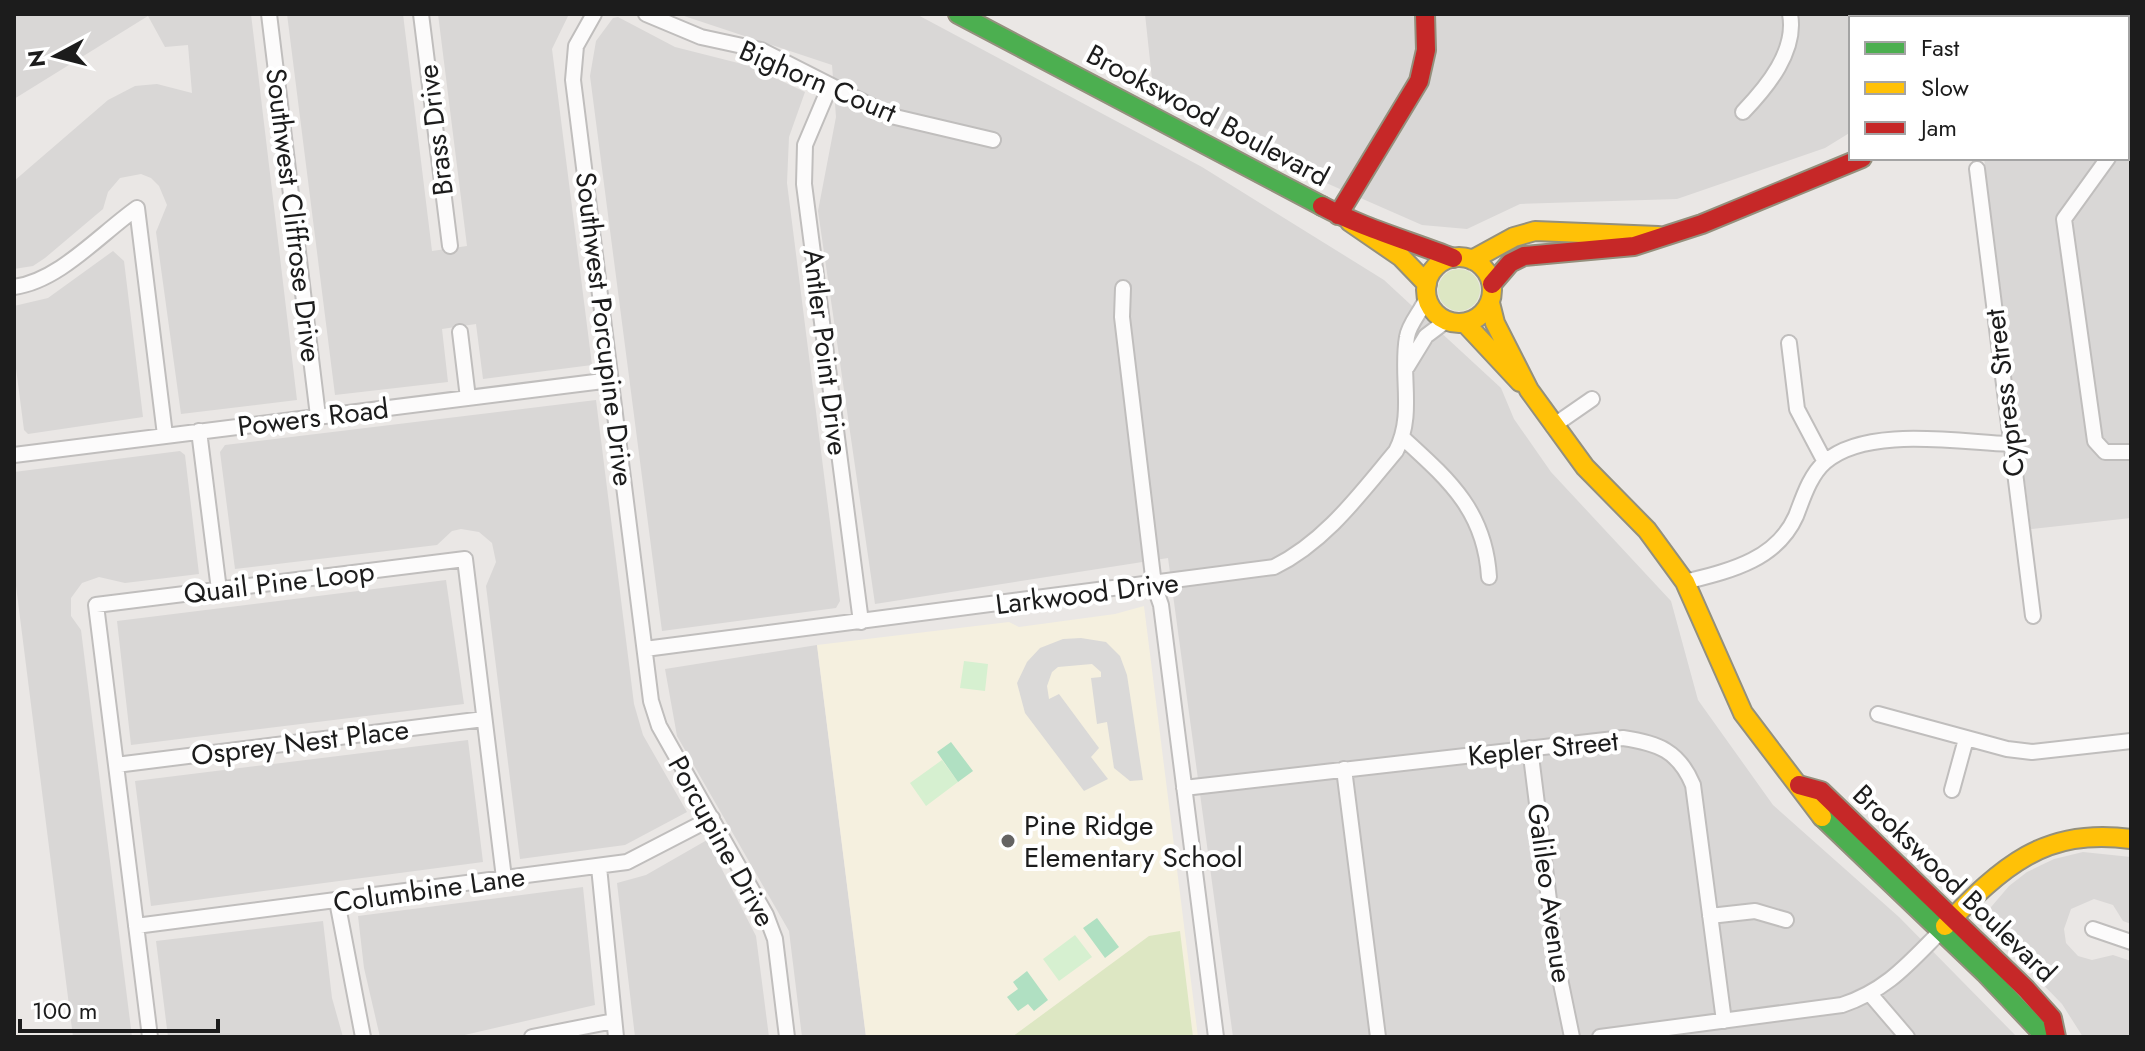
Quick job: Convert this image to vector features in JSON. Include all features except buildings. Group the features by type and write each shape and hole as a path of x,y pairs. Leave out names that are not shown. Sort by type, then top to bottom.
{"main road":[{"name":"Brookswood Boulevard","path":"958,14 1343,218 1462,259"},
{"path":"1343,218 1419,81 1426,50 1425,14"},
{"path":"1492,284 1510,263 1524,256 1634,246 1702,224 1857,160"},
{"name":"Brookswood Boulevard","path":"1343,218 1409,263 1427,290"},
{"path":"1462,259 1487,272 1492,284 1490,303 1477,318 1456,322 1431,309 1427,290 1435,267 1535,231 1634,232 1660,236"},
{"name":"Brookswood Boulevard","path":"1490,303 1495,323 1529,390 1553,426 1585,467 1647,530 1685,582 1743,713 1757,736 1799,785 1821,791 1947,924 2052,1018 2054,1037"},
{"name":"Brookswood Boulevard","path":"1456,322 1529,390"},
{"path":"1947,924 2003,867 2028,852 2079,836 2131,839"}],"street":[{"name":"Southwest Cliffrose Drive","path":"269,14 318,416"},
{"name":"Brass Drive","path":"421,14 450,246"},
{"name":"Southwest Porcupine Drive","path":"594,14 576,46 573,80 645,649"},
{"name":"Bighorn Court","path":"646,14 701,37 761,50 891,116 993,140"},
{"path":"1743,112 1773,78 1788,43 1790,14"},
{"name":"Antler Point Drive","path":"830,86 805,145 804,184 861,622"},
{"path":"2107,160 2064,219 2093,433 2099,448 2111,454 2131,452"},
{"name":"Cypress Street","path":"1977,169 2009,444 2033,616"},
{"path":"14,287 45,280 56,273 100,234 137,208 165,435"},
{"path":"1123,288 1122,317 1154,585 1161,605 1216,1037"},
{"path":"1427,290 1407,337 1403,438 1467,503 1480,525 1489,577"},
{"path":"1407,367 1426,336 1456,322"},
{"path":"460,332 468,398"},
{"path":"1789,343 1797,409 1825,462"},
{"name":"Powers Road","path":"14,455 611,380"},
{"path":"1553,426 1592,399"},
{"path":"199,431 219,590"},
{"name":"Larkwood Drive","path":"645,649 1247,573 1274,567 1296,556 1333,523 1396,451 1403,438"},
{"path":"1685,582 1742,567 1767,552 1793,522 1809,485 1825,462 1846,450 1895,440 2009,444"},
{"name":"Quail Pine Loop","path":"150,1037 96,605 465,559 504,878"},
{"name":"Porcupine Drive","path":"645,649 651,701 659,726 766,915 775,939 787,1037"},
{"path":"1878,714 1966,739 2032,752 2131,741"},
{"name":"Osprey Nest Place","path":"116,765 484,719"},
{"name":"Kepler Street","path":"1184,788 1623,738 1652,742 1685,764 1693,785 1724,1021"},
{"path":"1952,790 1966,739"},
{"name":"Galileo Avenue","path":"1530,748 1557,964 1572,1037"},
{"path":"1344,769 1378,1037"},
{"name":"Columbine Lane","path":"136,926 599,867 646,855 712,818"},
{"path":"599,867 616,1037"},
{"path":"337,901 363,1037"},
{"path":"1710,916 1755,911 1786,920"},
{"path":"1600,1037 1809,1012 1871,995 1893,979 1947,924"},
{"path":"2093,929 2131,942"},
{"path":"1871,995 1907,1037"},
{"path":"532,1037 614,1021"}],"shaded area":[{"path":"14,14 251,14 297,400 181,414 156,232 167,205 159,186 151,178 141,174 120,178 108,192 103,209 45,258 33,266 14,269 14,181 108,100 135,86 157,84 192,93 188,45 165,47 148,16 14,99"},
{"path":"287,14 403,14 432,251 467,246 438,14 569,14 552,49 592,365 483,379 476,324 442,329 448,382 335,395"},
{"path":"678,14 916,14 1202,167 1384,280 1501,388 1514,419 1551,472 1671,601 1698,700 1773,805 1899,917 2017,1037 1233,1037 1168,558 875,604 818,211 836,117 832,65"},
{"path":"1145,14 1904,16 1849,16 1849,133 1825,148 1677,199 1520,204 1467,229 1422,225 1324,182 1154,98"},
{"path":"2131,14 2131,518 2031,529 1984,160 2129,160 2129,16 1950,16"},
{"path":"618,17 675,47 750,66 805,92 789,137 787,183 840,601 836,608 662,631 590,76 596,41 613,18"},
{"path":"113,251 124,261 143,417 28,434 24,430 14,353 14,306 48,298"},
{"path":"596,400 634,704 643,735 687,812 625,845 520,859 486,586 496,562 492,543 479,532 461,529 452,531 437,545 235,569 220,452 225,445"},
{"path":"180,451 185,455 199,574 125,583 99,577 82,583 71,598 71,616 81,630 132,1037 73,1037 14,570 14,472"},
{"path":"446,580 464,704 131,745 117,621"},
{"name":"Pine Ridge Elementary School","path":"1144,606 1198,1037 866,1037 817,645 1009,622 1019,627 1115,614"},
{"path":"1063,639 1106,642 1120,656 1127,675 1143,780 1130,781 1114,768 1107,722 1097,724 1091,678 1101,677 1101,672 1092,664 1058,667 1052,672 1047,686 1049,699 1059,694 1099,748 1091,757 1108,779 1084,791 1025,713 1017,683 1027,662 1040,648"},
{"path":"817,645 866,1037 802,1037 789,931 677,736 665,669"},
{"path":"468,740 483,862 151,906 135,781"},
{"path":"707,840 756,936 769,1037 635,1037 617,883 646,875"},
{"path":"2083,852 2131,857 2131,924 2123,921 2113,905 2094,899 2071,909 2064,929 2066,943 2078,956 2092,960 2113,955 2131,961 2131,1037 2083,1037 2062,1004 1980,920 2009,886 2027,872 2054,859"},
{"path":"583,887 595,1005 456,1037 380,1037 364,968 358,916"},
{"path":"323,921 332,998 343,1037 168,1037 156,941"}],"green space":[{"path":"1459,269 1474,275 1480,290 1474,305 1459,311 1444,305 1438,290 1444,275"},
{"path":"964,661 988,664 985,691 960,688"},
{"path":"951,742 973,771 958,782 937,752"},
{"path":"942,760 958,782 926,806 910,783"},
{"path":"1097,918 1119,947 1105,958 1083,928"},
{"path":"1180,931 1193,1037 1012,1037 1149,936"},
{"path":"1075,935 1092,957 1059,981 1043,959"},
{"path":"1027,971 1048,1000 1034,1011 1028,1004 1018,1011 1007,997 1018,989 1013,982"}],"traffic: fast":[{"path":"958,14 1322,206"},
{"path":"1822,817 1985,973 2038,1029 2052,1037"}],"traffic: slow":[{"path":"1350,222 1401,257 1427,284"},
{"path":"1472,260 1514,237 1535,231 1658,236"},
{"path":"1459,257 1472,259 1487,272 1492,290 1490,303 1477,318 1459,323 1446,321 1431,308 1426,290 1428,277 1441,262 1459,257"},
{"path":"1490,303 1495,323 1529,390 1585,467 1647,530 1685,582 1743,713 1822,817"},
{"path":"1465,323 1520,382"},
{"path":"1945,926 1986,886 2027,856 2073,839 2131,839"}],"traffic: jam":[{"path":"1338,215 1419,81 1426,50 1425,14"},
{"path":"1492,284 1510,263 1524,256 1634,246 1702,224 1857,160"},
{"path":"1322,206 1370,228 1453,258"},
{"path":"1799,785 1821,791 2026,989 2052,1018 2056,1037"}],"place":[{"name":"Pine Ridge Elementary School","path":"1008,841"}]}
